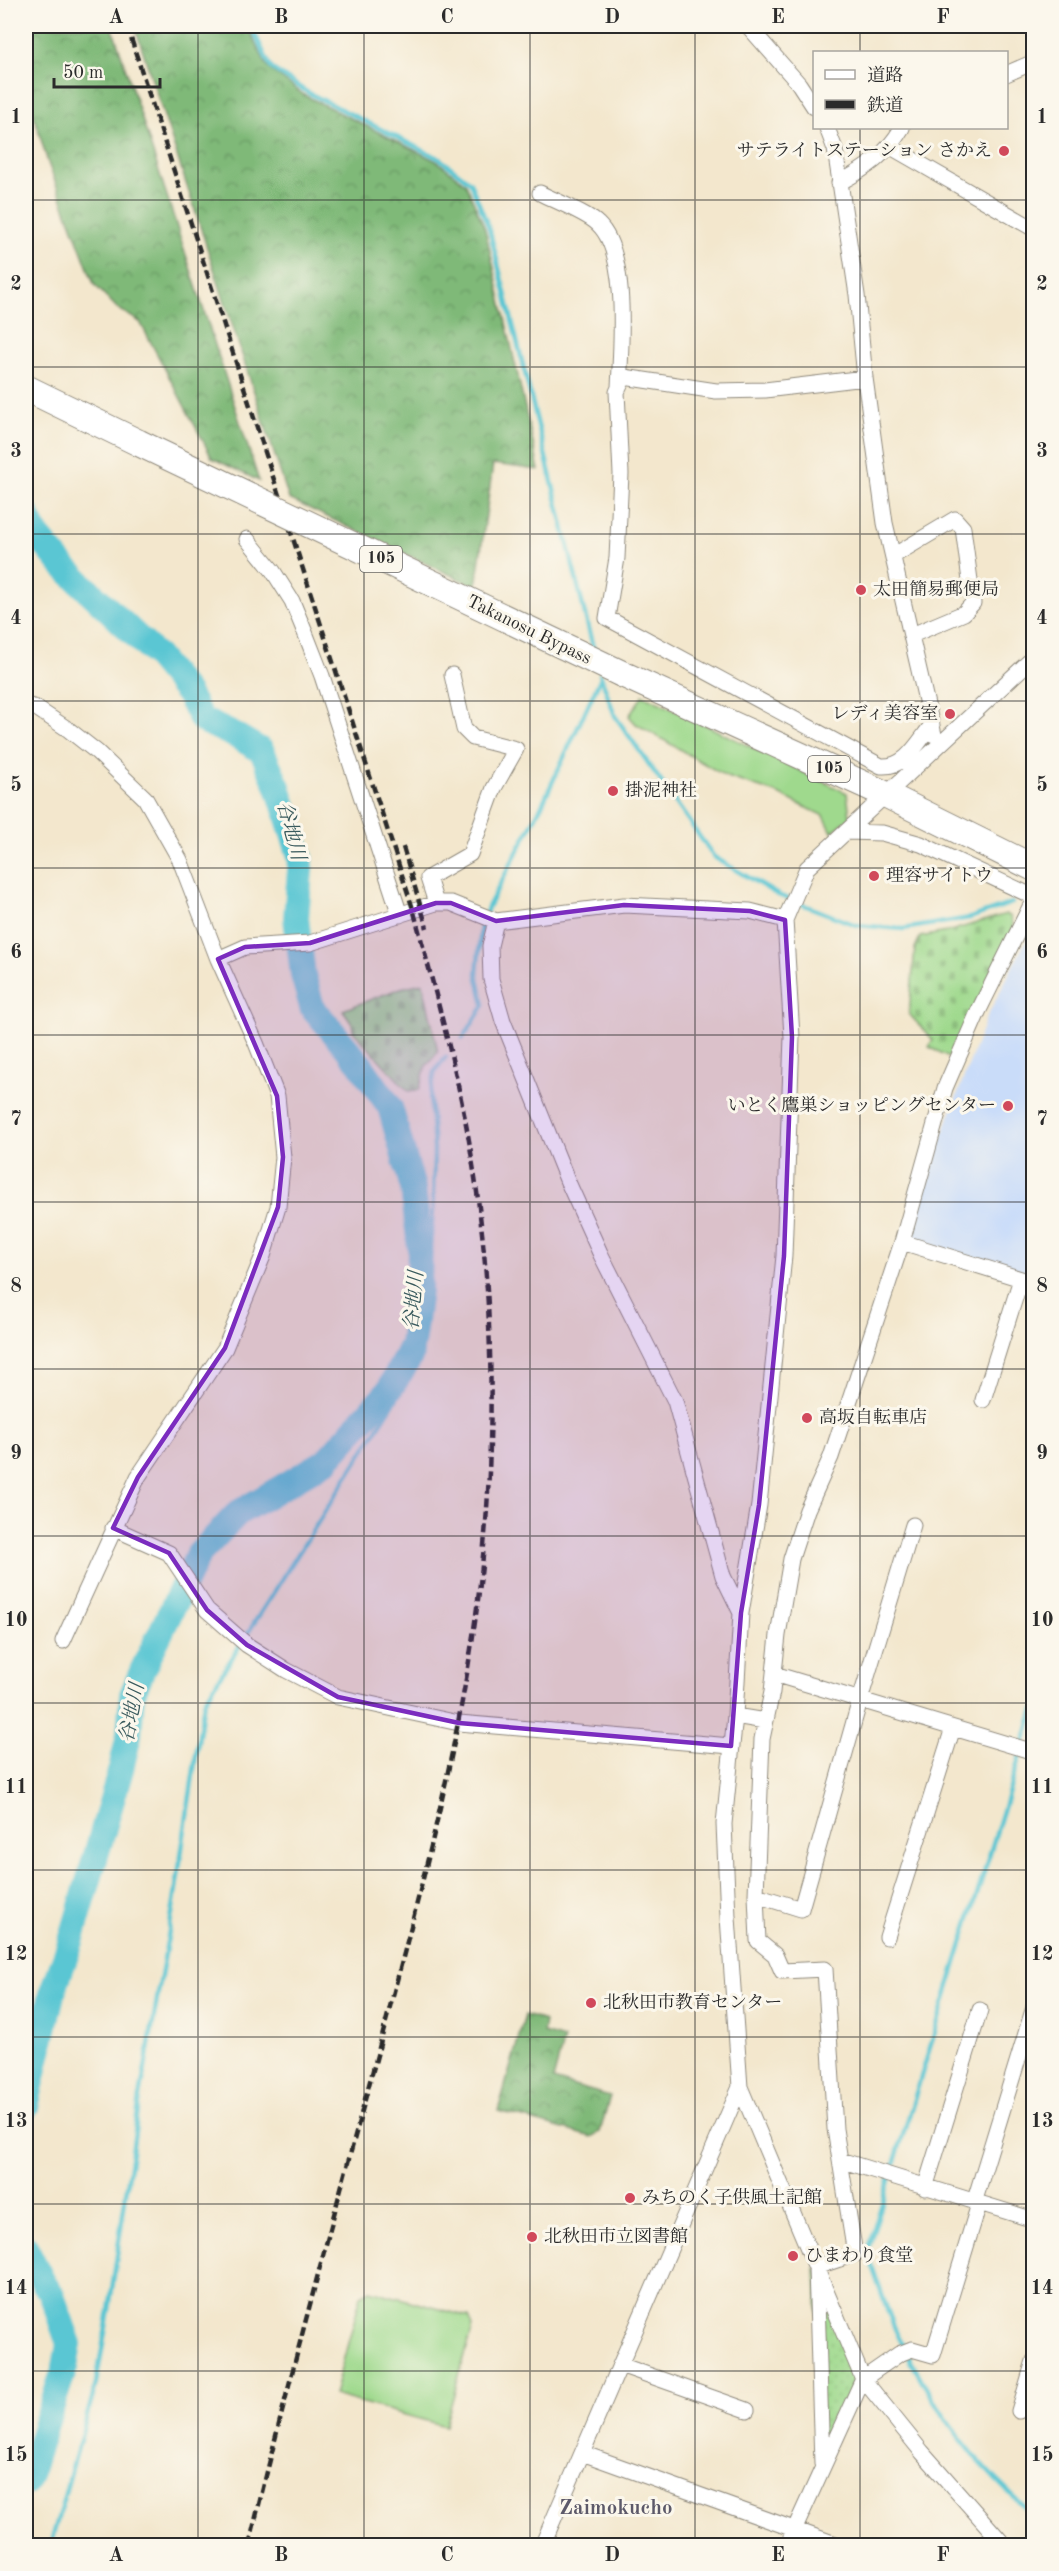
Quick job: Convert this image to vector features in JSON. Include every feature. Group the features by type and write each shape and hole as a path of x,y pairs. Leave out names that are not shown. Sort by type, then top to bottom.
{"highway":[{"name":"Takanosu Bypass","path":"26,388 622,674 887,795 1034,868"}],"street":[{"path":"748,26 799,84 813,105"},
{"path":"1008,73 1034,62"},
{"path":"827,129 835,149 838,183 857,295 865,378 885,523 937,747"},
{"path":"838,183 862,170 891,147 901,129"},
{"path":"891,147 1034,229"},
{"path":"540,193 597,223 608,237 619,270 621,336 619,387"},
{"path":"865,378 765,390 716,391 624,377 617,392 621,474 617,558 607,618 881,766 893,767 906,758 932,725"},
{"path":"893,556 955,519 963,528 973,603 964,613 912,635"},
{"path":"247,539 273,571 292,601 306,635 322,676 400,915"},
{"path":"1005,2546 922,2452 863,2379 740,2086 725,1878 724,1824 730,1746 735,1716 741,1613 759,1505 784,1256 792,1037 784,920 807,867 1034,657"},
{"path":"436,903 428,878 470,854 494,788 516,749 473,738 464,729 452,675"},
{"path":"26,705 36,708 69,730 97,752 145,798 180,860 218,959 277,1096 283,1157 278,1207 263,1256 225,1348 138,1477 63,1641"},
{"path":"816,2267 855,2254 835,2129 825,1969 782,1971 775,1955 758,1941 756,1895 762,1739 774,1674 778,1635 791,1559 807,1510 834,1446 902,1242 945,1088 978,1012 1034,898 921,844 882,833 847,832"},
{"path":"218,959 245,948 310,943 414,912 436,903 451,903 494,920 624,905 750,911 784,920"},
{"path":"494,920 490,946 491,979 503,1021 572,1193 601,1256 675,1401 723,1576 741,1613"},
{"path":"902,1242 1027,1281 983,1400"},
{"path":"756,1895 801,1909 860,1700 913,1525"},
{"path":"113,1528 169,1553 207,1610 247,1646 286,1670 338,1696 459,1723 730,1746"},
{"path":"774,1674 1026,1750"},
{"path":"735,1716 765,1721"},
{"path":"887,1937 953,1728"},
{"path":"787,2546 822,2464 863,2379 905,2351 933,2355 1034,2007"},
{"path":"925,2188 980,2010"},
{"path":"542,2546 740,2086"},
{"path":"840,2160 1034,2220"},
{"path":"816,2267 822,2464"},
{"path":"1019,2411 1034,2361"},
{"path":"620,2365 747,2410"},
{"path":"582,2453 841,2546"}],"highlighted area":[{"path":"436,903 451,903 496,921 624,905 750,911 785,920 792,1037 784,1256 759,1505 741,1613 731,1746 459,1723 338,1697 247,1645 207,1610 169,1553 113,1528 138,1477 225,1348 278,1207 283,1157 277,1096 218,959 245,947 310,943"}],"shaded area":[{"path":"1033,927 1033,1283 902,1242 985,1021"}],"green space":[{"path":"26,26 112,26 259,481 212,458 140,322 117,308 94,284 48,163 26,89"},
{"path":"138,26 247,26 268,68 304,95 438,162 466,184 485,229 539,470 493,464 476,587 289,499 136,30"},
{"path":"643,695 847,793 850,817 832,832 824,816 776,793 727,777 636,724 629,716"},
{"path":"1006,914 1011,917 1014,928 951,1058 929,1047 933,1040 909,1014 915,948 920,937 947,932"},
{"path":"423,983 438,1052 426,1066 419,1090 408,1091 353,1031 352,1023 343,1010 401,988"},
{"path":"525,2015 545,2021 543,2033 564,2039 553,2080 610,2096 600,2132 592,2137 498,2111"},
{"path":"816,2267 863,2379 822,2464"},
{"path":"370,2290 469,2317 473,2326 445,2426 334,2395 361,2295"}],"waterway":[{"path":"251,26 271,68 307,92 440,159 470,182 489,228 594,651"},
{"name":"谷地川","path":"26,513 37,535 64,567 156,655 187,693 202,720 262,751 278,787 301,859 296,918 303,975 312,1007 360,1064 390,1107 413,1188 420,1248 419,1290 412,1344 389,1390 326,1461 238,1513 198,1555 142,1671 132,1695 129,1735 121,1769 71,1941 52,1994 26,2107"},
{"path":"600,674 615,716 714,857 778,895 856,925 903,929 970,918 1012,903"},
{"path":"463,1038 484,1005 477,974 481,928 488,907 541,807 601,677"},
{"path":"50,2546 96,2384 204,1702 421,1358 433,1212 434,1148 430,1097 435,1071 446,1057"},
{"path":"1034,1710 867,2252 897,2333 939,2408 955,2432 992,2476 1034,2515"},
{"name":"谷地川","path":"26,2248 51,2293 69,2344 65,2367 26,2483"}],"railway":[{"path":"127,26 414,912 447,1038 468,1133 479,1205 489,1328 491,1410 488,1492 483,1559 464,1692 437,1823 249,2546"},
{"path":"403,847 427,928"}],"place":[{"name":"サテライトステーション さかえ","path":"1004,151"},
{"name":"太田簡易郵便局","path":"861,590"},
{"name":"レディ美容室","path":"950,714"},
{"name":"掛泥神社","path":"613,791"},
{"name":"理容サイトウ","path":"874,876"},
{"name":"いとく鷹巣ショッピングセンター","path":"1008,1106"},
{"name":"高坂自転車店","path":"807,1418"},
{"name":"北秋田市教育センター","path":"591,2003"},
{"name":"みちのく子供風土記館","path":"630,2198"},
{"name":"北秋田市立図書館","path":"532,2237"},
{"name":"ひまわり食堂","path":"793,2256"}],"district":[{"name":"Zaimokucho","path":"616,2508"}]}
